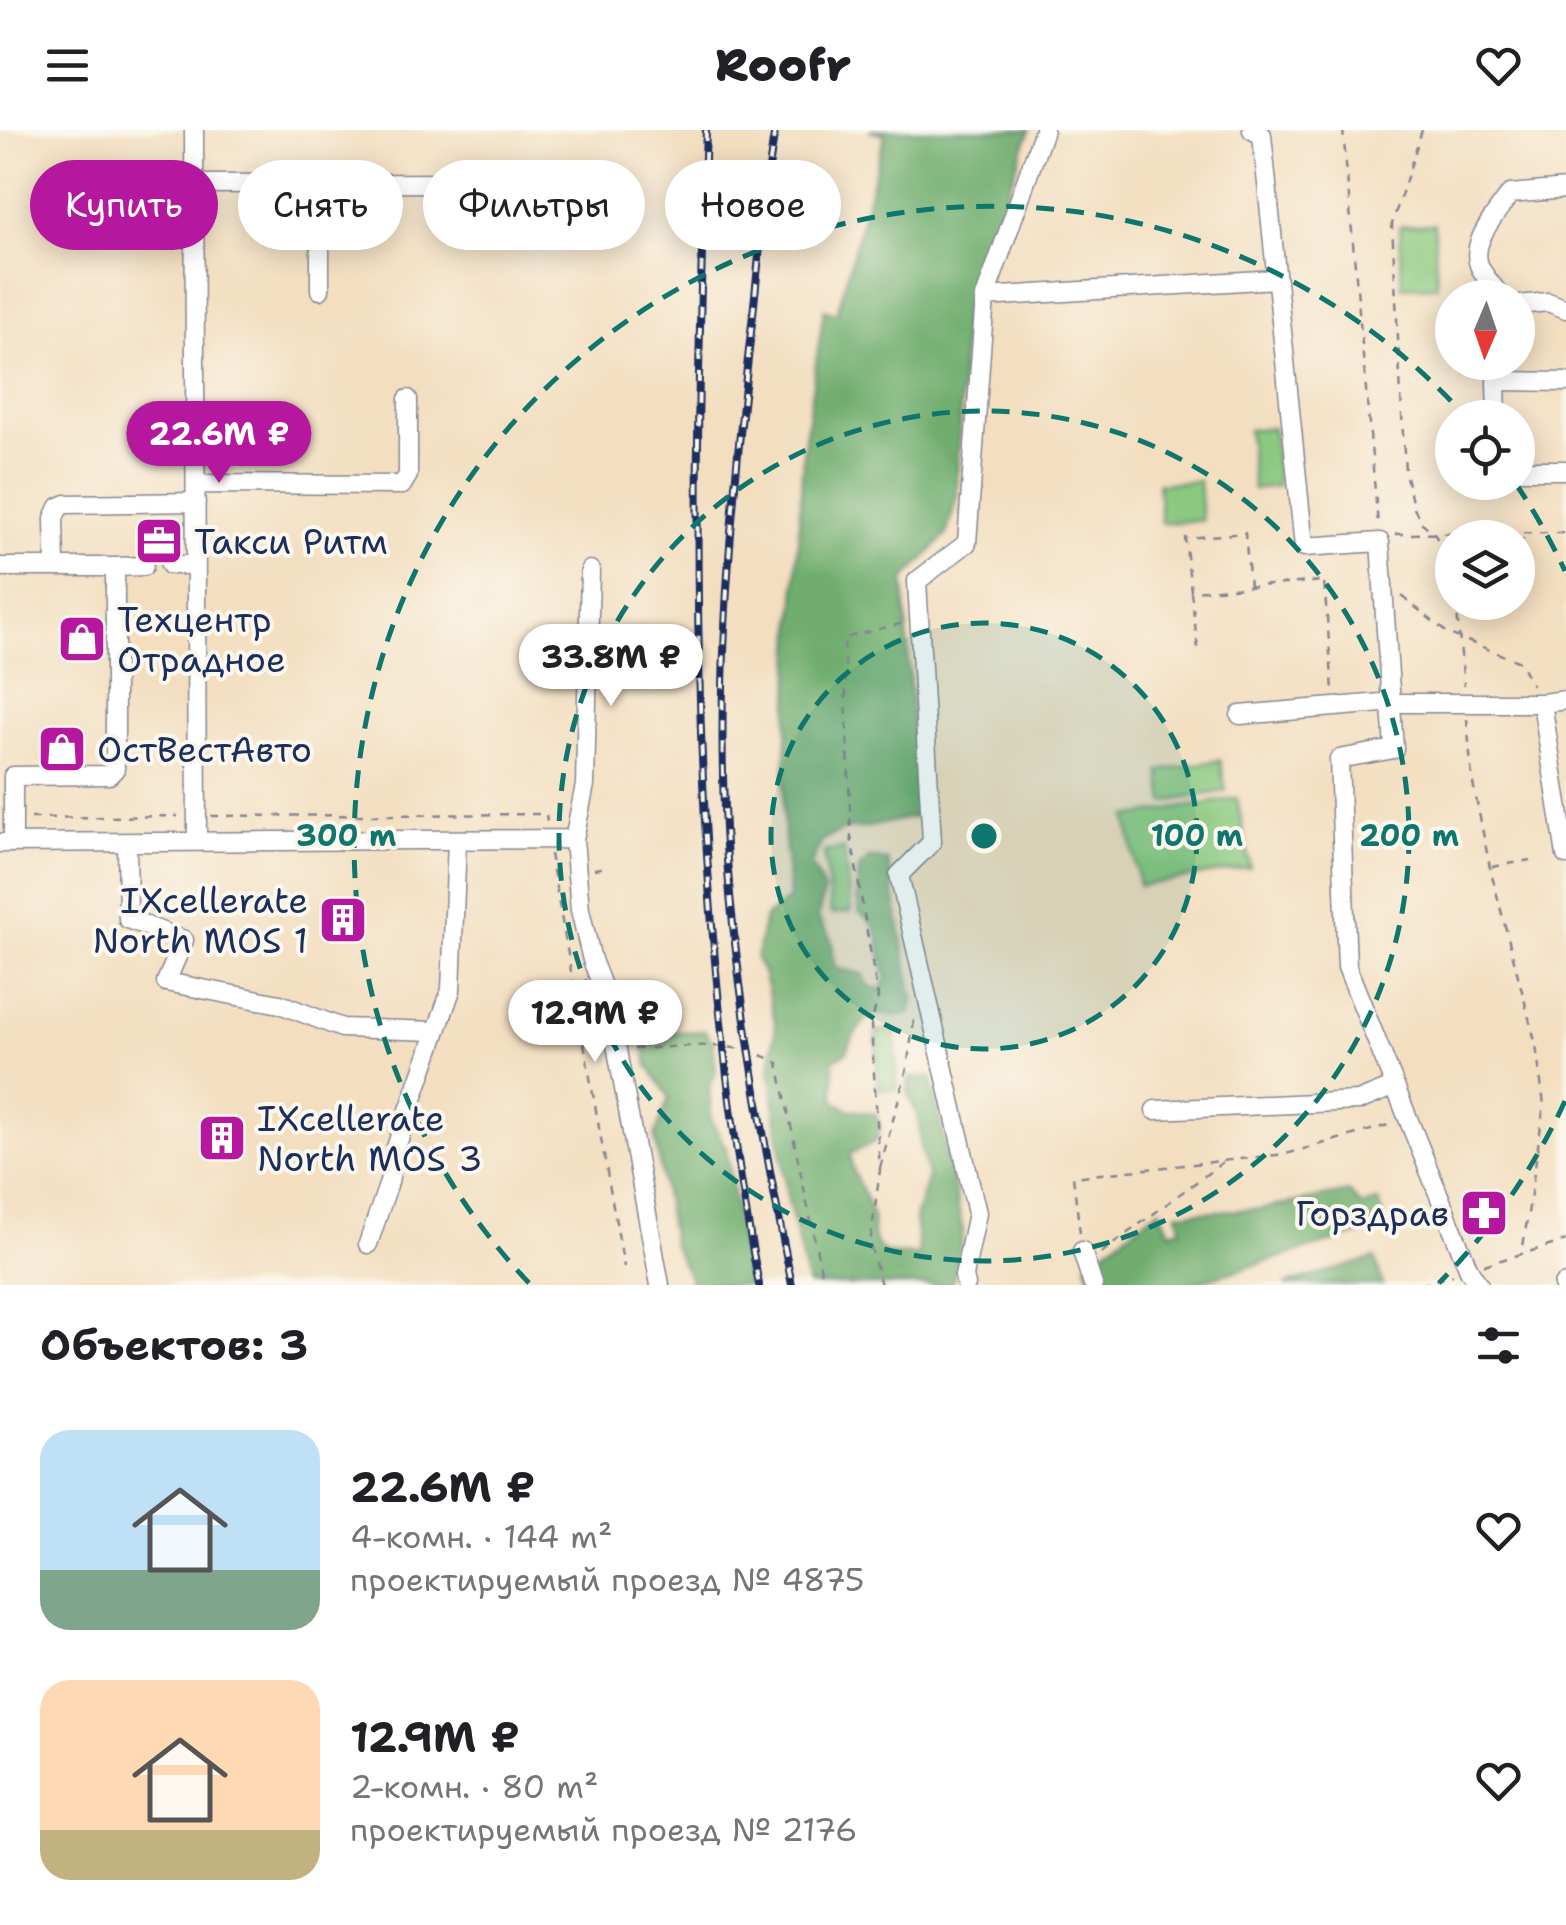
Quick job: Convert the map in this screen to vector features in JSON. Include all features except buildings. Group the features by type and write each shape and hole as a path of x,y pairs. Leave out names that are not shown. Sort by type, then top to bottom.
{"street":[{"path":"194,130 194,160"},
{"path":"966,1285 964,1276 976,1213 899,874 932,842 917,581 967,543 985,296 1044,130"},
{"path":"1252,130 1262,136 1304,547 1380,542 1394,748 1339,759 1347,967 1474,1278"},
{"path":"1490,280 1479,264 1477,248 1510,194 1566,189"},
{"path":"194,250 197,841"},
{"path":"320,250 320,290"},
{"path":"985,296 1276,279"},
{"path":"1535,303 1548,302 1566,309"},
{"path":"1497,400 1496,380 1566,382"},
{"path":"56,567 54,518 59,507 66,504 196,493 402,485 408,474 408,400"},
{"path":"1535,470 1566,470"},
{"path":"170,566 196,565"},
{"path":"0,568 144,566"},
{"path":"115,567 115,769 109,775 13,776 13,818 7,843 574,839"},
{"path":"590,570 585,786 574,839 580,910 592,960 608,1002 660,1285"},
{"path":"1240,715 1390,703 1542,704 1566,700"},
{"path":"1542,704 1566,854"},
{"path":"368,1244 389,1182 394,1153 451,990 457,840"},
{"path":"127,842 128,918 184,940 166,982 280,1004 342,1028 436,1031"},
{"path":"1155,1110 1358,1101 1395,1086"},
{"path":"1084,1258 1093,1285"}],"path":[{"path":"1343,130 1379,534 1434,533"},
{"path":"1422,130 1392,224 1406,472 1413,506 1421,522 1434,533"},
{"path":"1535,533 1566,532"},
{"path":"1198,649 1185,538 1245,533 1250,587"},
{"path":"1191,591 1324,581 1334,707"},
{"path":"1382,581 1447,633 1520,662 1542,704"},
{"path":"880,1170 871,1025 878,997 851,837 844,638 919,619"},
{"path":"1458,620 1472,778 1490,868 1536,1045 1544,1105 1522,1254"},
{"path":"13,818 546,814 624,1267"},
{"path":"1490,868 1530,860"},
{"path":"880,1285 870,1244 880,1170 907,1068 911,1027 918,1013 929,1006"},
{"path":"616,1050 722,1046 765,1055 778,1063 824,1285"},
{"path":"1224,1161 1084,1258 1073,1176 1286,1154 1408,1118"},
{"path":"1421,1285 1474,1278 1522,1254 1566,1241"}],"green space":[{"path":"869,130 1030,130 964,311 957,497 946,535 904,580 917,816 849,828 823,839 811,864 824,890 818,918 832,941 835,968 863,974 869,986 882,990 887,976 878,934 860,913 857,899 859,868 870,858 888,861 913,1000 910,1014 869,1015 846,1053 834,1059 834,1100 847,1109 876,1114 880,1128 876,1141 850,1154 853,1171 870,1208 877,1245 892,1254 919,1254 915,1218 928,1177 919,1121 908,1092 909,1078 931,1077 963,1232 952,1285 808,1285 786,1191 770,1068 776,1025 756,959 765,917 789,899 783,808 803,453 824,309 837,313 885,135"},
{"path":"1434,224 1435,286 1402,287 1400,226"},
{"path":"1273,427 1278,486 1253,489 1248,430"},
{"path":"1199,481 1202,520 1161,523 1158,484"},
{"path":"1220,760 1226,791 1165,802 1160,771"},
{"path":"1237,798 1250,867 1139,886 1127,817"},
{"path":"844,849 851,912 831,914 824,852"},
{"path":"895,1030 897,1089 878,1089 876,1031"},
{"path":"705,1031 713,1042 716,1073 709,1086 711,1120 726,1148 748,1285 693,1285 672,1242 655,1136 669,1097 648,1066 643,1040 661,1032"},
{"path":"1349,1192 1361,1206 1379,1201 1386,1226 1188,1285 1093,1285 1086,1264 1160,1209 1170,1231 1181,1228 1178,1213 1261,1209"},
{"path":"1375,1258 1383,1285 1284,1285"}],"railway":[{"path":"706,130 698,420 700,709 718,998 735,1142 759,1285"},
{"path":"775,130 737,464 722,728 727,860 738,967 762,1127 792,1285"}],"place":[{"name":"Такси Ритм","path":"159,541"},
{"name":"Техцентр Отрадное","path":"82,639"},
{"name":"ОстВестАвто","path":"62,749"},
{"name":"IXcellerate North MOS 1","path":"343,920"},
{"name":"IXcellerate North MOS 3","path":"222,1138"},
{"name":"Горздрав","path":"1484,1213"}]}
